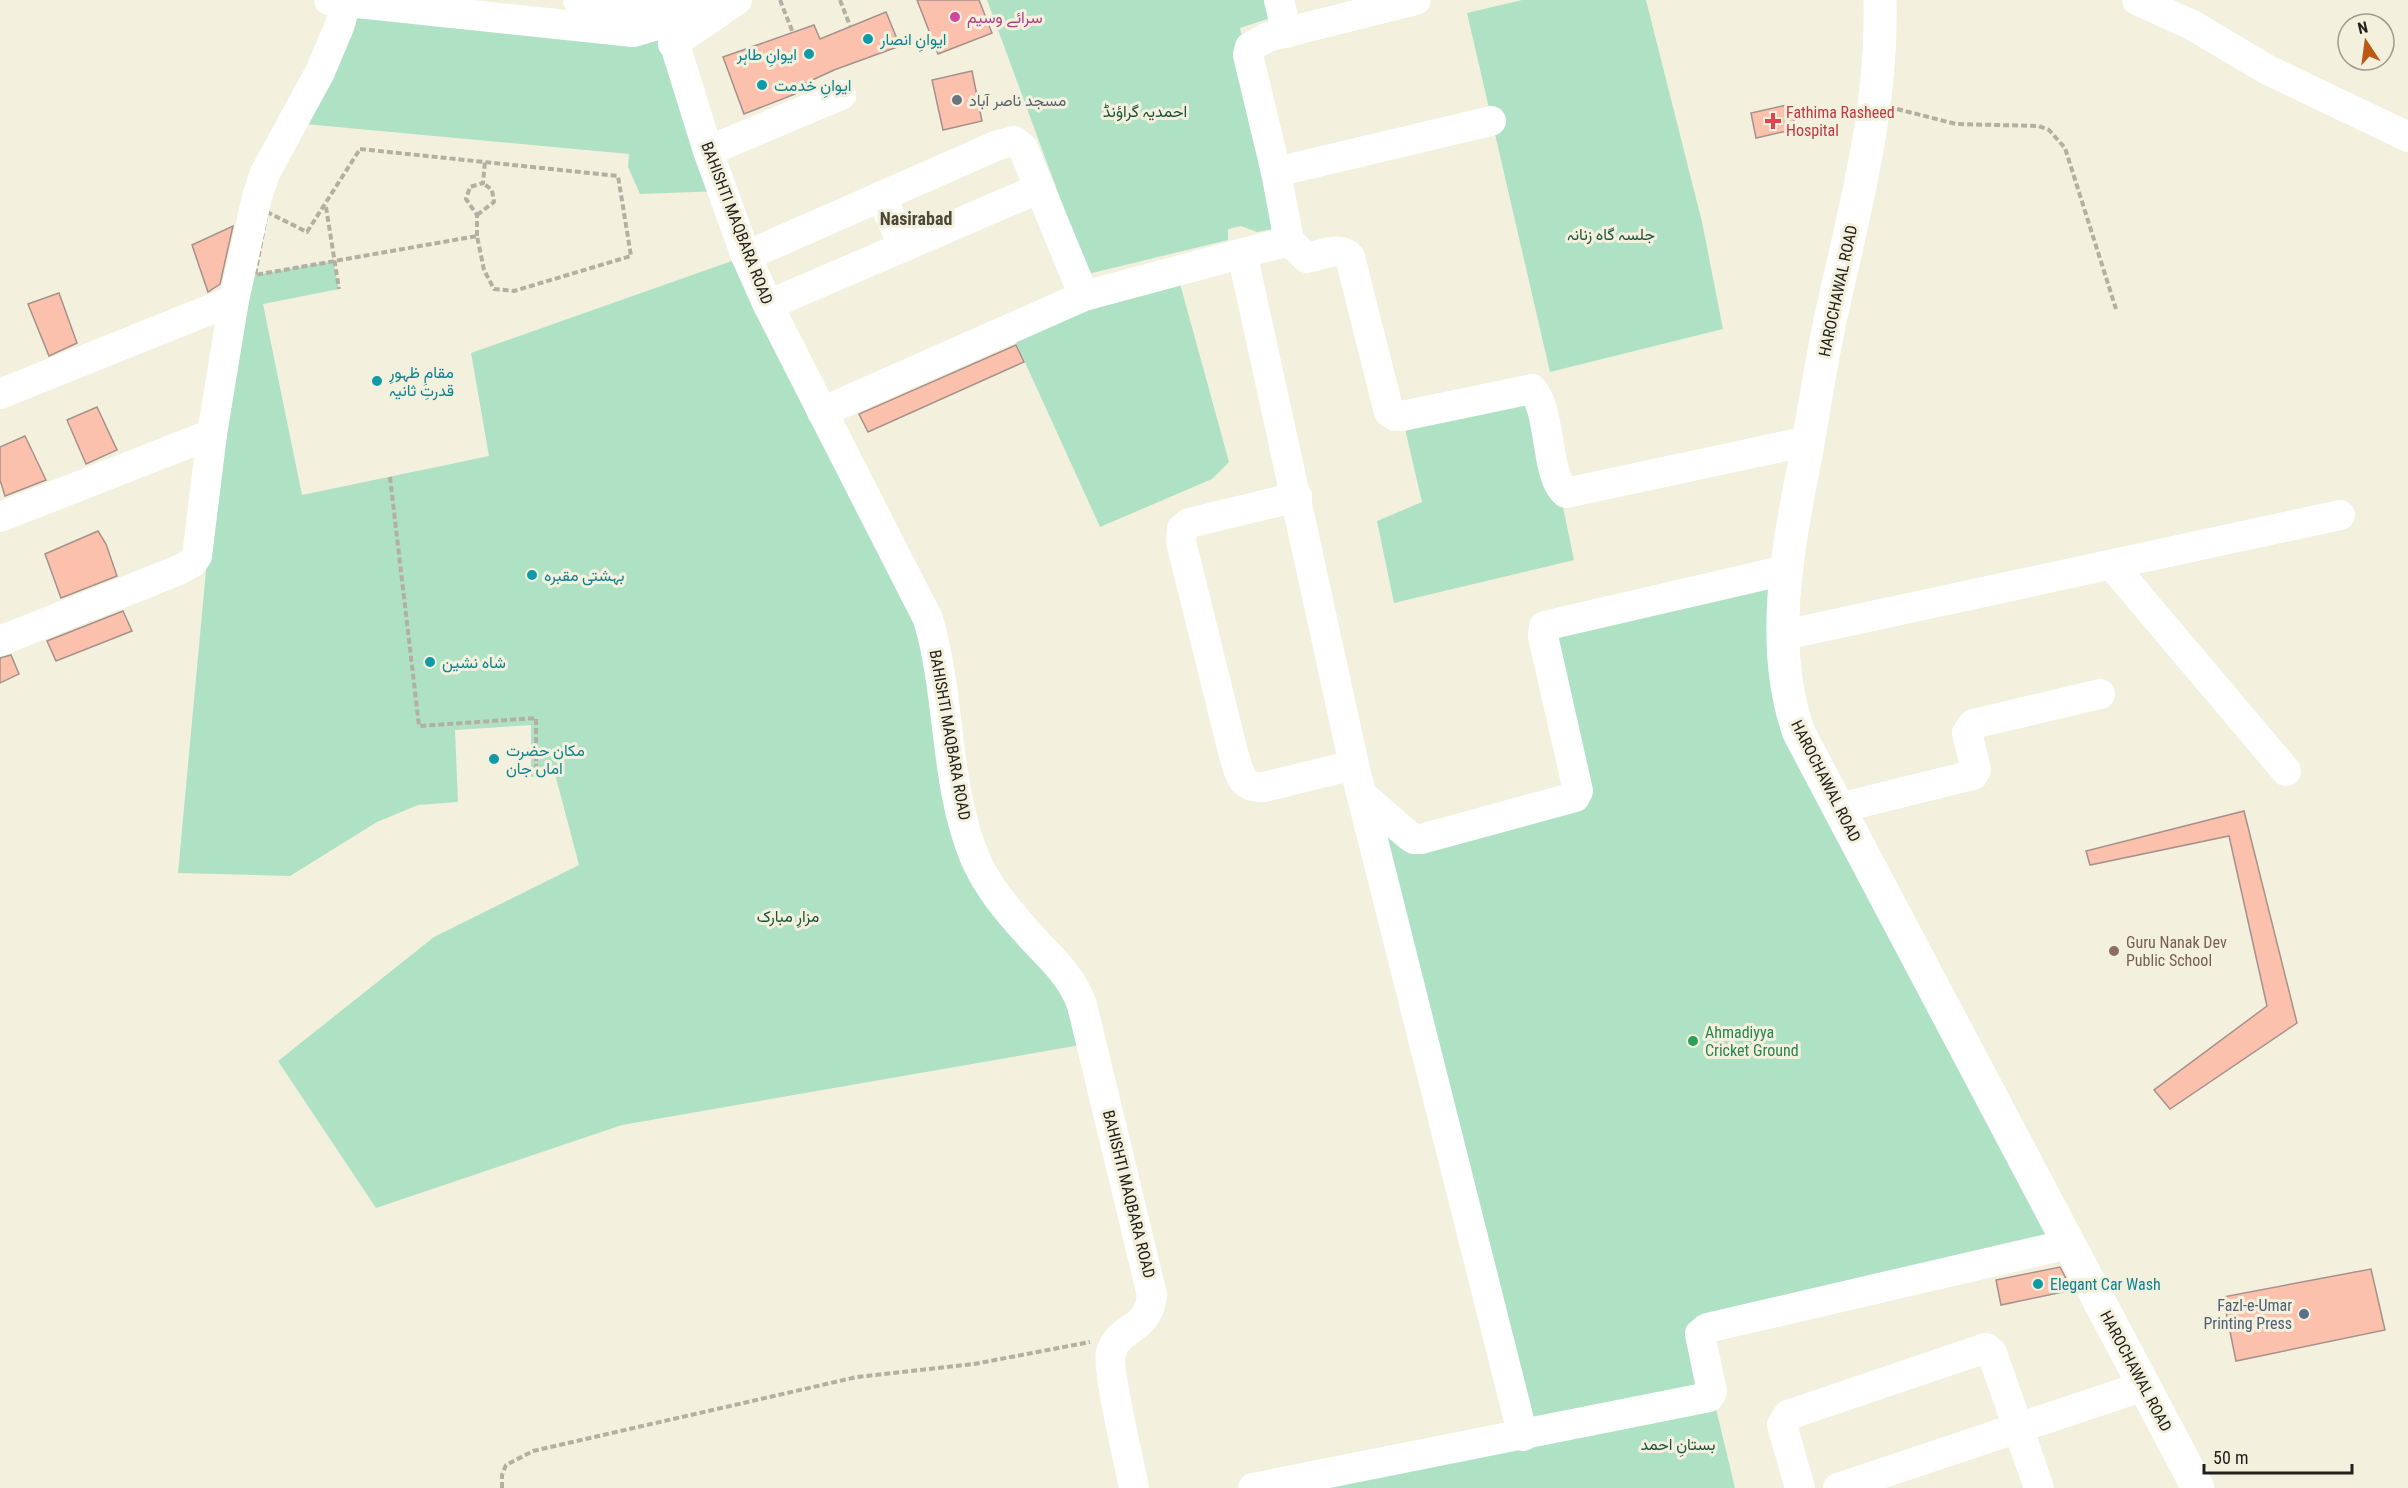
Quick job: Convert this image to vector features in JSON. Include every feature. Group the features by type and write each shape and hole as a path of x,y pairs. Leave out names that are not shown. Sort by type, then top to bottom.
{"main road":[{"name":"HAROCHAWAL ROAD","path":"1880,0 1881,49 1876,103 1866,165 1829,325 1786,570 1784,635 1786,678 1793,717 2198,1488"}],"street":[{"path":"578,0 633,4 663,16 737,0"},
{"path":"0,641 179,570 193,562 199,549 212,434 234,300 260,185 320,72 339,27 341,1 619,32 644,30 663,16 698,0"},
{"path":"1280,0 1287,33"},
{"path":"1416,0 1257,42 1250,47 1248,55 1276,172 1289,241 1307,258 1339,251 1346,252 1350,257 1389,412 1395,417 1402,416 1532,389 1539,403 1557,482 1566,493 1809,441"},
{"path":"2137,0 2192,25 2268,70 2408,137"},
{"name":"BAHISHTI MAQBARA ROAD","path":"663,16 708,152 746,256 768,305 928,620 937,658 962,819 975,858 995,894 1076,987 1145,1256 1152,1295 1151,1308 1145,1319 1117,1341"},
{"path":"708,152 841,95"},
{"path":"1276,172 1491,121"},
{"path":"746,256 998,145 1014,141 1023,148 1084,296"},
{"path":"768,305 1040,188"},
{"path":"881,196 904,247"},
{"path":"822,412 1084,296 1289,241"},
{"path":"1242,253 1354,765 1523,1436"},
{"path":"0,394 234,300"},
{"path":"0,517 212,434"},
{"path":"1297,497 1189,523 1182,529 1181,542 1234,756 1240,776 1246,784 1253,788 1264,787 1354,765"},
{"path":"1784,635 2340,515"},
{"path":"2112,565 2286,771"},
{"path":"1362,795 1414,839 1575,797 1578,791 1543,636 1544,626 1786,570"},
{"path":"1839,808 1973,775 1976,769 1967,733 1973,724 2100,694"},
{"path":"1253,1488 1523,1436 1712,1395 1701,1339 1701,1334 1707,1328 2069,1244"},
{"path":"1117,1341 1109,1363 1134,1488"},
{"path":"1800,1488 1782,1425 1788,1415 1981,1349 1992,1353 2039,1488"},
{"path":"1838,1488 2144,1386"}],"path":[{"path":"780,0 793,33"},
{"path":"840,0 850,26"},
{"path":"1876,103 1956,124 2039,126 2059,137 2071,165 2116,309"},
{"path":"477,236 255,275 267,212 308,232 360,149 618,176 631,256 514,291 494,289 484,270 477,236 477,215 466,199 470,187 483,183"},
{"path":"483,183 485,161"},
{"path":"477,215 494,202 492,190 483,183"},
{"path":"325,206 339,289"},
{"path":"390,477 419,726 536,718 536,772"},
{"path":"502,1488 502,1475 506,1465 533,1451 857,1377 974,1364 1102,1339 1117,1341"}],"green space":[{"name":"احمدیہ گراؤنڈ","path":"987,0 1277,0 1280,15 1240,28 1285,227 1257,232 1241,226 1228,229 1228,240 1088,274"},
{"name":"جلسہ گاہ زنانہ","path":"1522,0 1646,0 1702,222 1723,329 1550,372 1467,13"},
{"path":"347,2 656,27 722,191 640,194 628,167 629,154 294,123"},
{"name":"مزارِ مبارک","path":"746,256 928,619 962,819 1092,1043 622,1125 376,1208 278,1061 434,937 579,865 555,774 531,777 531,725 455,730 458,802 418,805 377,822 290,876 178,873 234,300 255,275 333,261 339,289 263,304 302,495 489,456 471,353"},
{"path":"1179,280 1229,462 1212,479 1100,527 1013,336 1084,296"},
{"path":"1532,389 1556,473 1574,560 1394,603 1377,521 1422,502 1402,416"},
{"name":"Ahmadiyya Cricket Ground","path":"1786,570 1790,701 2069,1244 1707,1328 1712,1392 1735,1488 1248,1488 1522,1431 1362,795 1408,835 1569,800 1543,636"}],"building":[{"name":"سرائے وسیم","path":"917,0 979,0 992,33 938,54"},
{"path":"886,12 900,46 834,70 793,89 795,94 744,114 723,57 814,25 820,39"},
{"name":"مسجد ناصر آباد","path":"972,71 982,121 943,130 932,80"},
{"name":"Fathima Rasheed Hospital","path":"1791,104 1796,129 1756,138 1751,113"},
{"path":"233,226 220,284 208,292 192,245"},
{"path":"59,293 77,343 49,356 28,304"},
{"path":"1016,345 1024,362 868,432 859,414"},
{"path":"97,407 117,450 86,464 67,420"},
{"path":"25,436 46,480 5,496 0,480 0,447"},
{"path":"98,531 106,544 117,576 61,598 45,554"},
{"path":"123,611 132,631 56,661 47,641"},
{"path":"11,655 19,674 0,683 0,658"},
{"path":"2244,811 2297,1023 2170,1109 2154,1090 2267,1006 2229,836 2090,865 2086,851"},
{"name":"Elegant Car Wash","path":"2060,1267 2072,1290 2001,1305 1996,1280"},
{"name":"Fazl-e-Umar Printing Press","path":"2371,1269 2385,1330 2236,1361 2223,1297"}],"place":[{"name":"سرائے وسیم","path":"955,17"},
{"name":"ایوانِ انصار","path":"868,39"},
{"name":"ایوانِ طاہر","path":"809,54"},
{"name":"ایوانِ خدمت","path":"762,85"},
{"name":"مسجد ناصر آباد","path":"957,100"},
{"name":"Fathima Rasheed Hospital","path":"1773,121"},
{"name":"مقامِ ظہورِ قدرتِ ثانیہ","path":"377,381"},
{"name":"بہشتی مقبرہ","path":"532,575"},
{"name":"شاہ نشین","path":"430,662"},
{"name":"مکان حضرت اماں جان","path":"494,759"},
{"name":"Guru Nanak Dev Public School","path":"2114,951"},
{"name":"Ahmadiyya Cricket Ground","path":"1693,1041"},
{"name":"Elegant Car Wash","path":"2038,1284"},
{"name":"Fazl-e-Umar Printing Press","path":"2304,1314"}],"district":[{"name":"Nasirabad","path":"916,218"}],"park label":[{"name":"بستانِ احمد","path":"1678,1444"}]}
